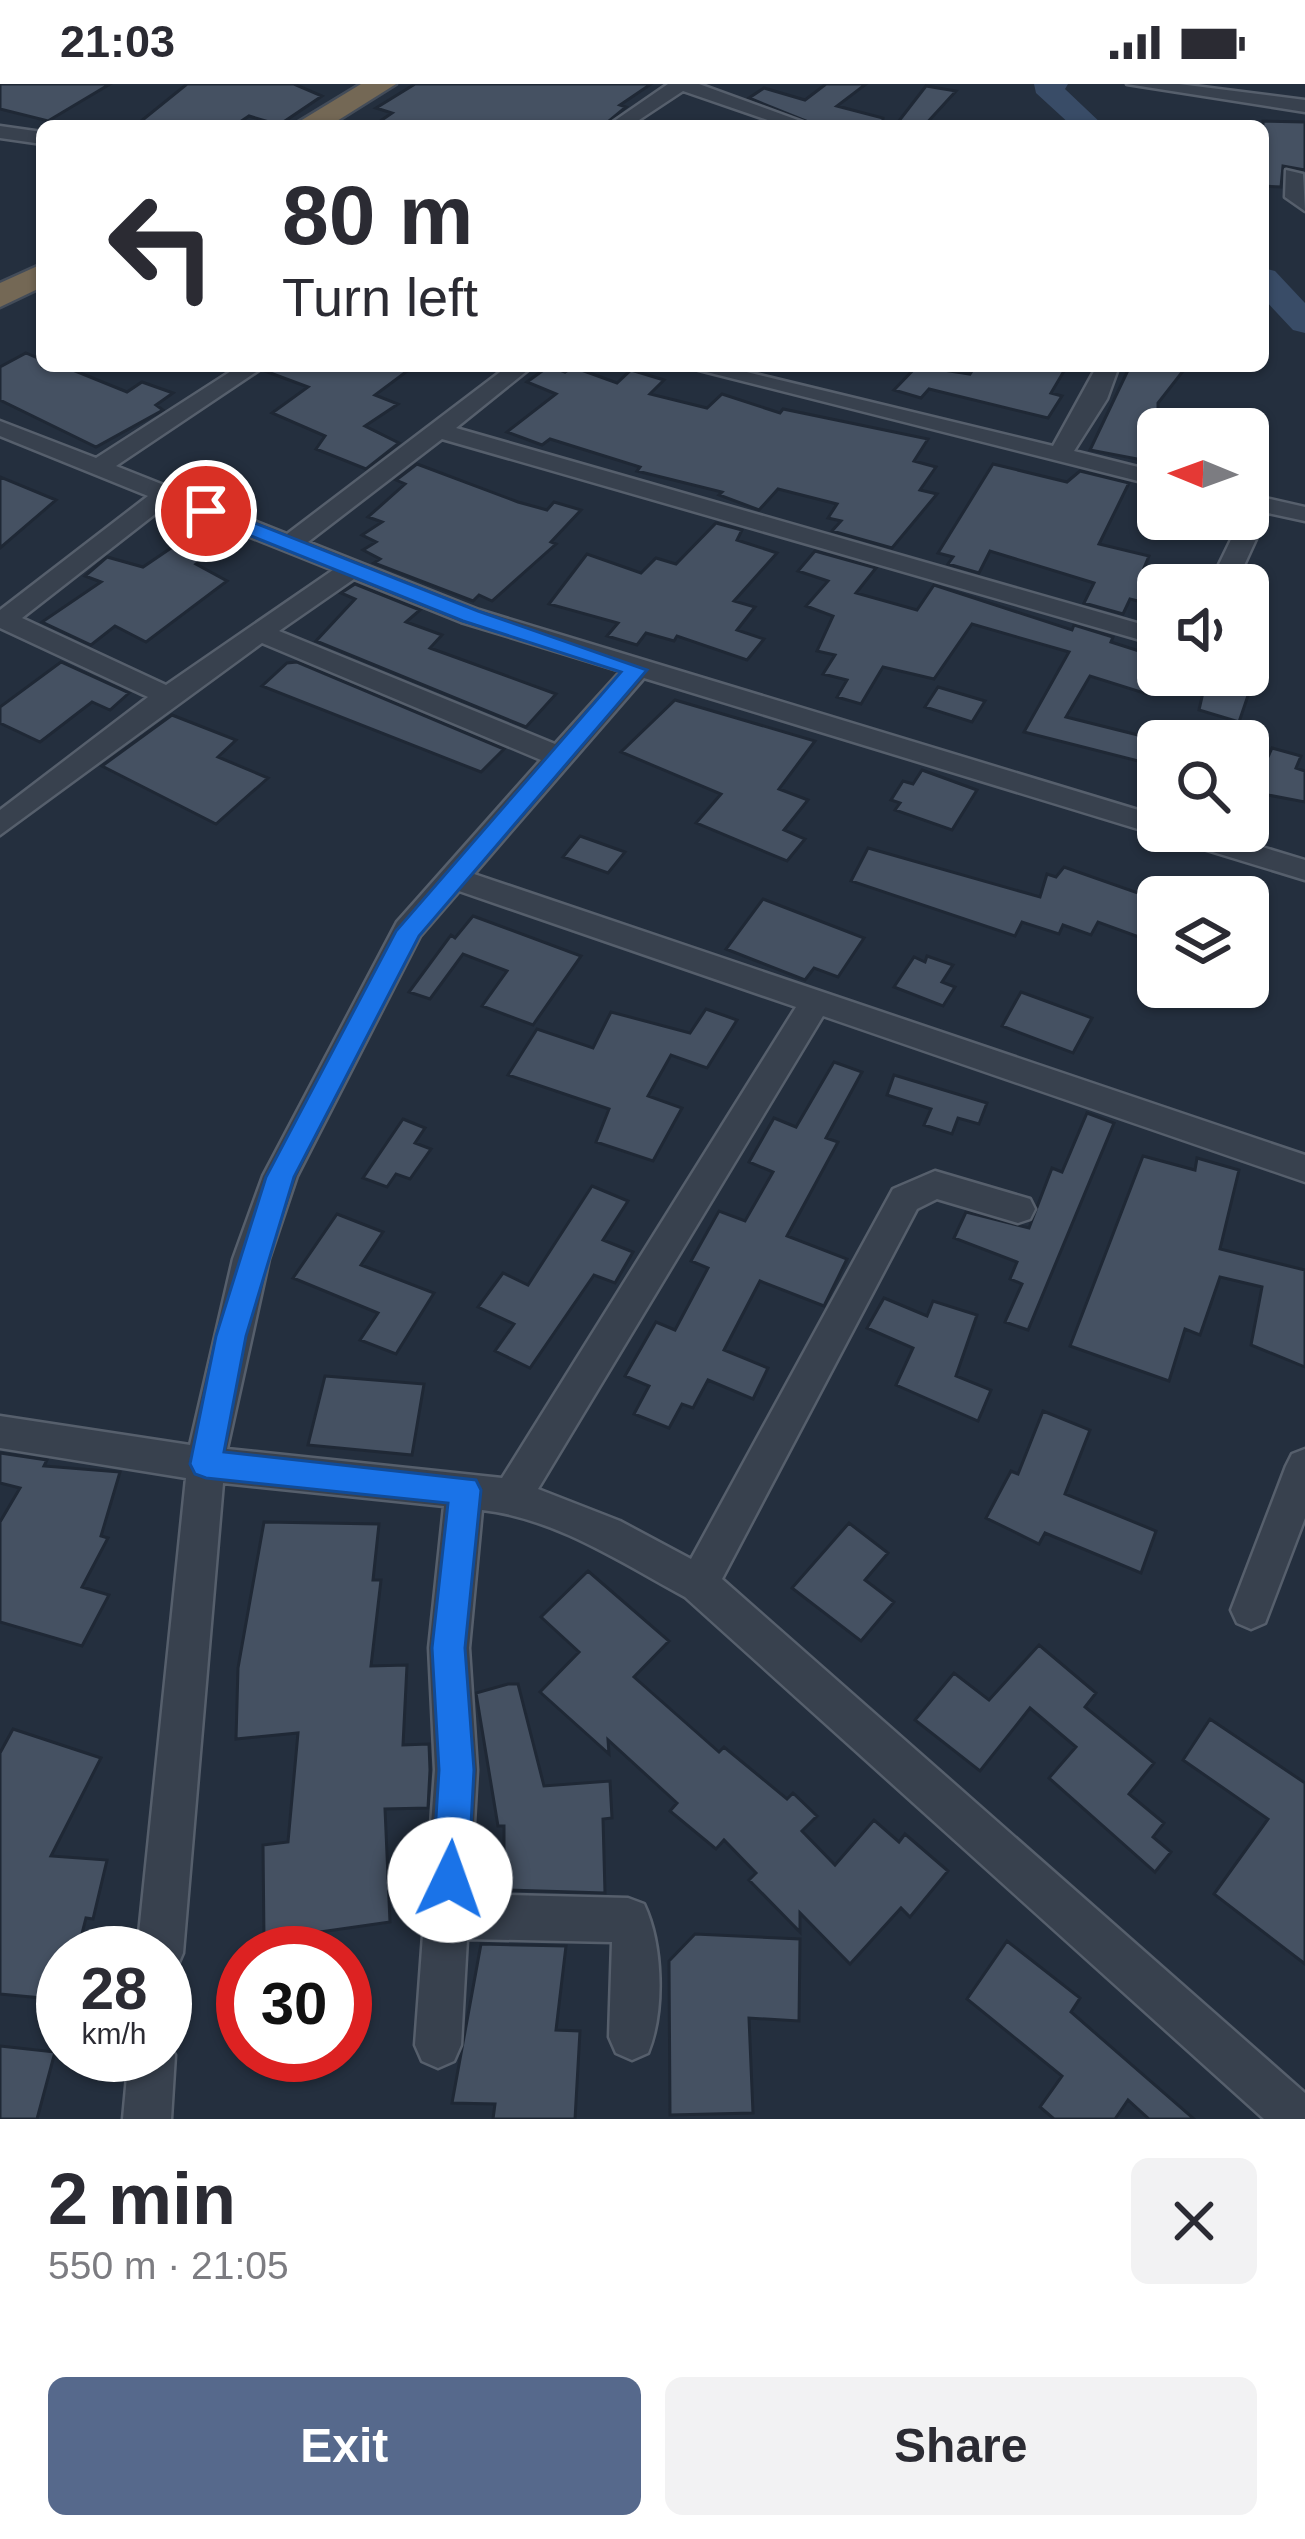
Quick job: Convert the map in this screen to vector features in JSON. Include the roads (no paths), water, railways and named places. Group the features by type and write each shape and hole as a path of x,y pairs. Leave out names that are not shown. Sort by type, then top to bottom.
{"highway":[{"path":"318,120 382,84"},
{"path":"0,297 36,277"}],"street":[{"path":"626,120 681,84 786,120"},
{"path":"1136,84 1303,106 1302,84"},
{"path":"0,132 36,137"},
{"path":"1293,175 1294,197 1305,206"},
{"path":"97,468 245,372"},
{"path":"290,544 514,372"},
{"path":"718,372 1137,474"},
{"path":"1059,456 1096,399 1106,372"},
{"path":"0,428 470,616 1137,820"},
{"path":"438,430 1137,631"},
{"path":"165,494 2,619 168,696"},
{"path":"1269,506 1305,514"},
{"path":"0,825 168,696 263,634 351,568"},
{"path":"263,634 560,758"},
{"path":"163,1926 206,1464 231,1336 280,1177 409,931 636,670"},
{"path":"1245,852 1305,870"},
{"path":"454,878 1305,1169"},
{"path":"512,1496 815,1001"},
{"path":"699,1584 905,1198 935,1185 1018,1209"},
{"path":"0,1432 206,1464 512,1496 606,1534 699,1584 1299,2119"},
{"path":"1251,1610 1305,1466"},
{"path":"437,2044 456,1770 448,1648 465,1490"},
{"path":"448,1916 628,1920 635,1935 632,2037"},
{"path":"147,2119 150,2082"}],"waterway":[{"path":"1054,84 1046,87 1082,120"},
{"path":"1269,284 1305,323"}]}
